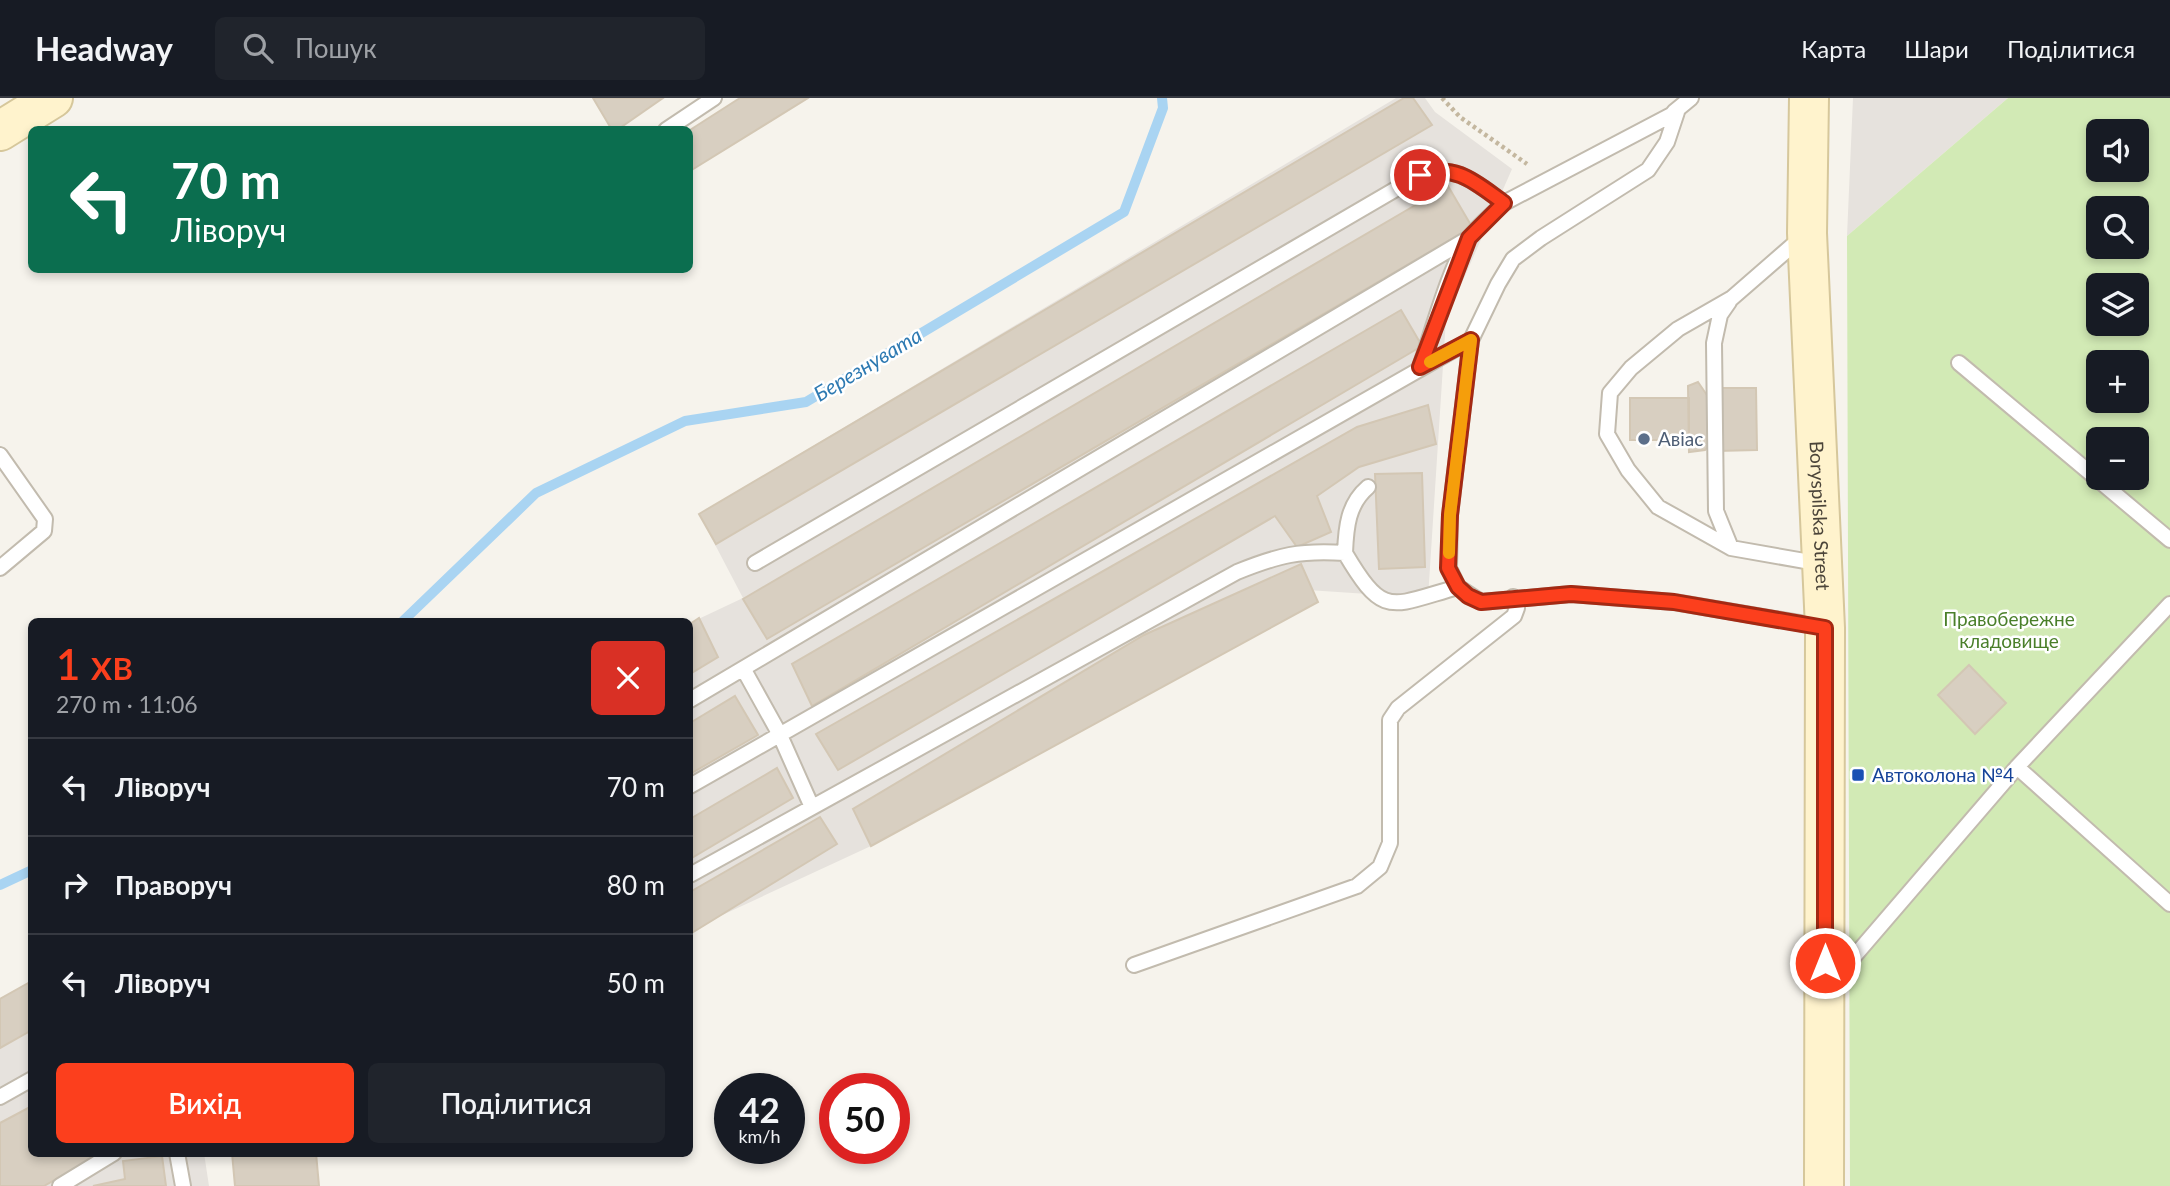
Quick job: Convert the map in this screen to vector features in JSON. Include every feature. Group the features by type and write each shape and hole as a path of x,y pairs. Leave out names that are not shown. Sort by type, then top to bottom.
{"main road":[{"path":"0,131 53,98"},
{"name":"Boryspilska Street","path":"1809,98 1807,233 1825,628 1824,1186"}],"lane":[{"path":"672,126 714,98"},
{"path":"1691,98 1674,112 1667,142 1648,170 1603,196 1513,259 1471,340 1450,515 1448,568 1458,587 1481,602 1513,597 1571,594 1674,602 1825,628"},
{"path":"693,698 1469,238 1504,203 1676,112"},
{"path":"755,563 1420,175 1433,171 1456,172 1504,203"},
{"path":"1807,233 1731,298 1678,329 1631,368 1610,393 1606,413 1607,434 1628,470 1658,507 1731,548 1824,565"},
{"path":"1420,367 1469,238"},
{"path":"1731,298 1720,315 1714,343 1716,512 1731,548"},
{"path":"693,784 1471,340"},
{"path":"1959,363 2170,540"},
{"path":"0,455 45,519 44,531 0,569"},
{"path":"1368,487 1355,498 1346,528 1345,553 1376,598 1398,604 1458,587"},
{"path":"693,873 811,805 1237,572 1270,558 1306,550 1345,553"},
{"path":"1134,964 1357,886 1380,867 1390,843 1390,720 1398,708 1514,616 1517,608 1513,597"},
{"path":"1825,990 2017,767 2170,604"},
{"path":"744,670 779,733 811,805"},
{"path":"2017,767 2170,904"},
{"path":"0,1097 28,1081"},
{"path":"61,1186 108,1157"},
{"path":"178,1157 183,1186"}],"path":[{"path":"1442,98 1460,117 1549,180"}],"shaded area":[{"path":"1396,98 1425,98 1435,112 1512,169 1446,319 1428,598 1262,587 871,846 693,929 693,622 743,598 699,514"},
{"path":"1853,98 2008,98 1847,236"},
{"path":"28,993 28,1157 205,1157 209,1186 0,1186 0,1008"}],"green space":[{"name":"Правобережне кладовище","path":"2008,98 2170,98 2170,1186 1850,1186 1847,236"}],"building":[{"path":"593,98 663,98 623,126 610,126"},
{"path":"740,98 808,98 693,169 693,128"},
{"path":"1404,98 1413,98 1432,125 716,544 699,514"},
{"path":"1448,186 1472,227 767,639 743,599"},
{"path":"1401,310 1422,346 812,706 792,664"},
{"path":"1698,382 1713,404 1713,441 1705,450 1689,452 1688,386"},
{"path":"1716,388 1756,388 1757,450 1717,451"},
{"path":"1630,398 1689,398 1689,440 1630,440"},
{"path":"1428,405 1436,444 1359,467 1317,496 1331,532 1297,547 1275,516 838,770 816,734 1357,427"},
{"path":"1422,473 1425,567 1379,569 1375,474"},
{"path":"1301,564 1318,602 871,846 853,809 1144,635"},
{"path":"699,618 718,657 693,672 693,622"},
{"path":"1969,665 2006,703 1975,734 1938,695"},
{"path":"735,696 758,735 693,772 693,721"},
{"path":"777,768 793,798 693,857 693,817"},
{"path":"820,817 837,844 693,932 693,890"},
{"path":"28,983 28,1032 0,1048 0,999"},
{"path":"28,1108 28,1157 94,1157 44,1186 0,1186 0,1123"},
{"path":"162,1157 166,1186 93,1186 125,1179 123,1161"},
{"path":"232,1157 316,1157 319,1186 235,1186"}],"waterway":[{"name":"Березнувата","path":"406,618 536,493 685,421 806,402 1124,212 1163,108 1162,98"},
{"name":"Березнувата","path":"0,885 28,872"}],"slow traffic":[{"path":"1430,362 1471,340 1450,515 1449,553"}],"place":[{"name":"Авіас","path":"1644,439"},
{"name":"Автоколона №4","path":"1858,775"}],"route":[{"path":"1420,175 1445,170 1456,172 1480,184 1504,203 1469,238 1420,367 1471,340 1450,515 1448,568 1458,587 1474,600 1481,602 1513,597 1571,594 1674,602 1753,618 1825,628 1825,963"}]}
